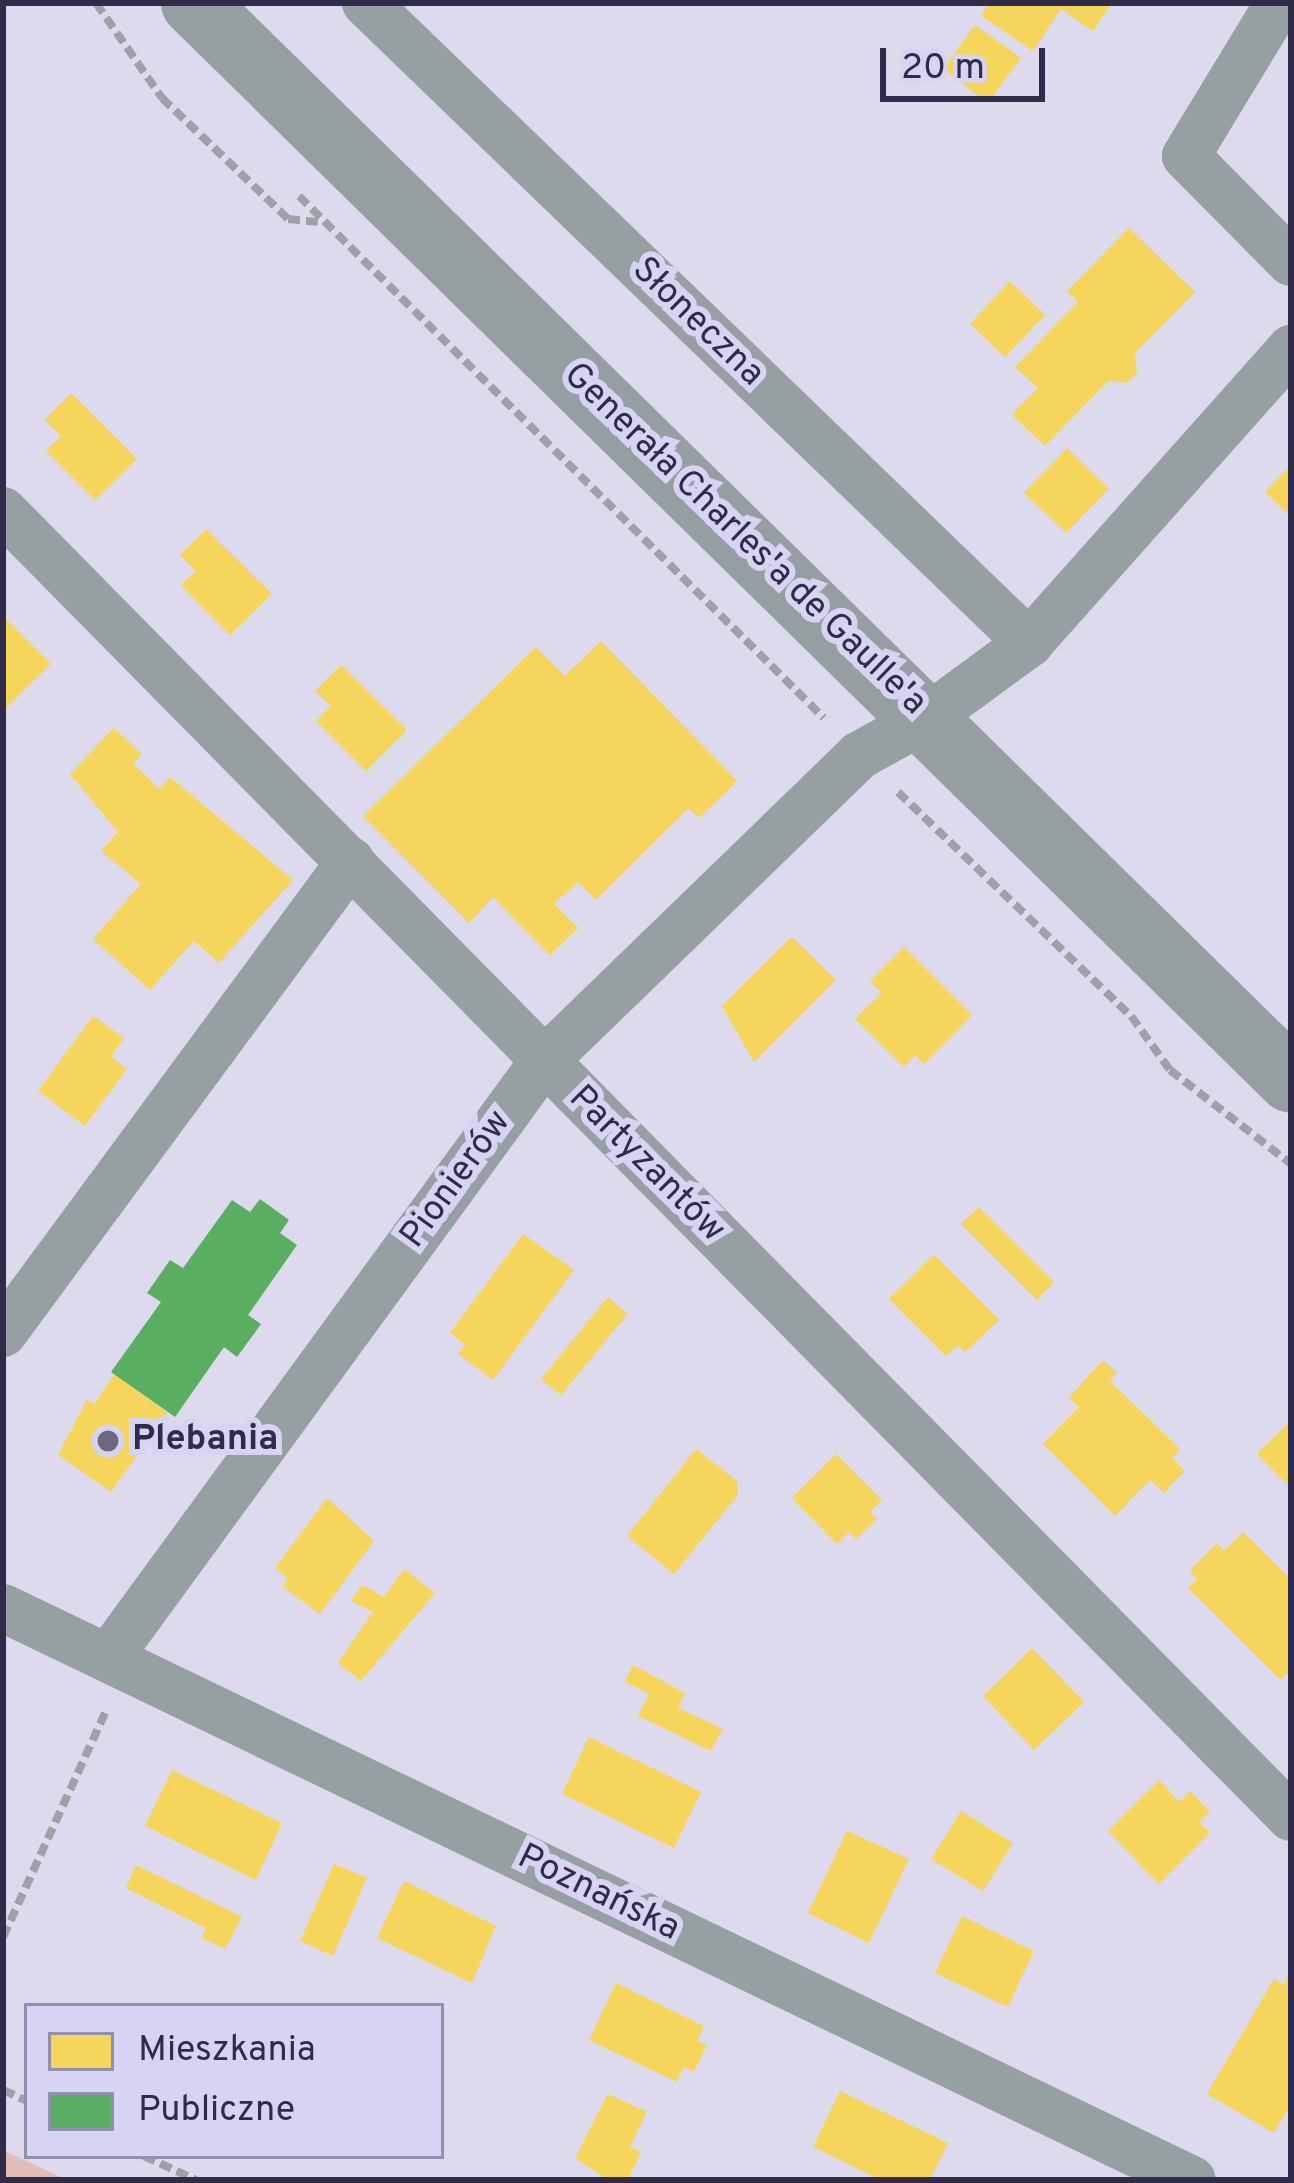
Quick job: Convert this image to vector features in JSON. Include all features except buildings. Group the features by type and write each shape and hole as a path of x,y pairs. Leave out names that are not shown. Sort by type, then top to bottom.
{"main road":[{"name":"Generała Charles'a de Gaulle'a","path":"194,3 1291,1080"}],"street":[{"name":"Słoneczna","path":"366,3 1029,644"},
{"path":"1279,3 1186,156 1291,262"},
{"name":"Pionierów","path":"117,1662 544,1061 860,754 926,718 1029,644 1291,349"},
{"name":"Partyzantów","path":"3,511 1291,1817"},
{"path":"3,1333 352,861"},
{"name":"Poznańska","path":"3,1608 1192,2180"}],"path":[{"path":"96,3 177,114 288,219 320,222"},
{"path":"295,189 320,222 1131,1016 1170,1070 1291,1164"},
{"path":"3,1937 117,1662"},
{"path":"150,2159 196,2180"}],"shaded area":[{"path":"3,2150 67,2180 3,2180"}],"place":[{"name":"Plebania","path":"108,1441"}]}
